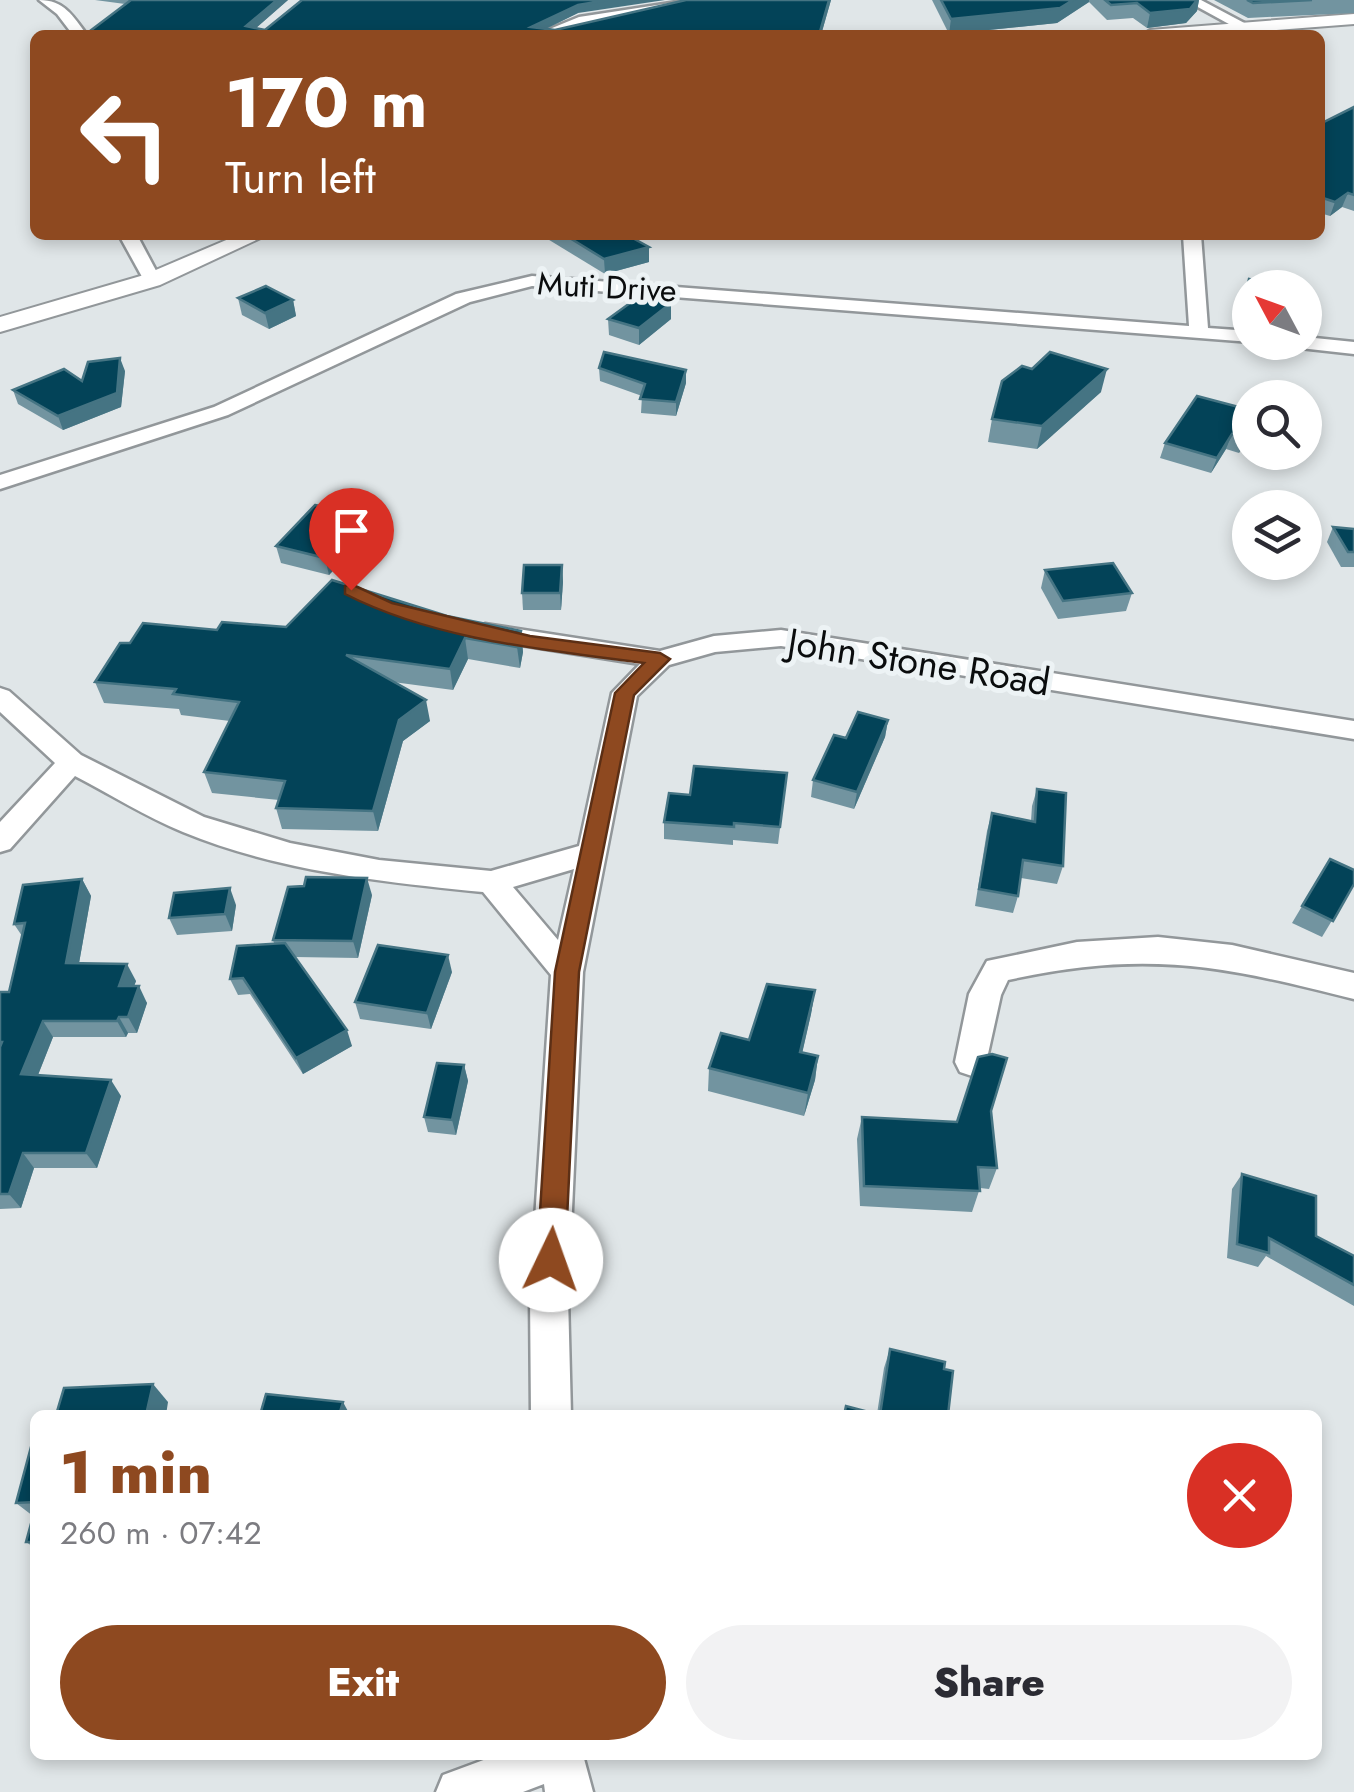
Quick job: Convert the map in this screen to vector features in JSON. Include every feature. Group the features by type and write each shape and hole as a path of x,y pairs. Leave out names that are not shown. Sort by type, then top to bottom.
{"main road":[{"path":"1201,30 1354,19"},
{"path":"0,325 152,280 244,240"}],"street":[{"path":"44,0 62,11 76,30"},
{"path":"635,0 648,11"},
{"path":"556,30 580,21 715,0"},
{"path":"1191,0 1242,26"},
{"path":"131,240 152,280"},
{"path":"1192,240 1199,331"},
{"name":"Muti Drive","path":"0,482 221,411 464,298 532,281 1232,335"},
{"path":"1322,344 1354,348"},
{"path":"458,626 530,642 660,659"},
{"name":"John Stone Road","path":"551,1410 549,1296 567,972 625,693 660,659 714,644 782,638 1354,730"},
{"path":"0,698 70,762 194,825 290,854 379,871 491,882 593,853"},
{"path":"0,841 70,762"},
{"path":"491,882 567,972"},
{"path":"972,1062 985,994 998,970 1056,958 1156,948 1258,962 1354,986"},
{"path":"460,1792 546,1760"},
{"path":"561,1760 569,1792"}],"building":[{"path":"131,0 277,0 246,26 265,30 91,30"},
{"path":"302,0 608,0 578,5 531,27 555,30 265,30"},
{"path":"686,0 829,0 820,30 555,30"},
{"path":"941,0 1073,0 1060,8 951,19"},
{"path":"1105,0 1197,0 1190,9 1150,13 1137,3 1111,5"},
{"path":"1247,0 1312,0 1253,3"},
{"path":"1354,107 1354,195 1348,193 1335,202 1325,199 1325,122"},
{"path":"573,240 636,240 649,247 604,259"},
{"path":"266,286 293,300 265,313 238,298"},
{"path":"641,295 671,303 639,328 608,319"},
{"path":"604,352 686,370 676,402 640,399 645,384 599,368"},
{"path":"1050,352 1107,369 1042,426 992,419 1002,381 1022,366 1032,369"},
{"path":"120,358 117,393 58,416 13,390 64,369 82,381 88,362"},
{"path":"1197,396 1232,405 1232,434 1217,458 1165,443"},
{"path":"315,505 364,515 325,558 276,546"},
{"path":"1333,527 1354,529 1354,552 1348,552"},
{"path":"1113,563 1132,593 1063,601 1045,570"},
{"path":"524,565 562,565 560,593 522,593"},
{"path":"332,580 447,616 521,631 517,647 465,638 450,669 346,655 426,700 399,720 373,811 276,808 285,781 204,772 239,702 173,694 176,689 95,682 120,643 130,643 143,623 217,630 222,622 286,627"},
{"path":"858,712 888,720 857,792 813,780 834,735 846,738"},
{"path":"694,766 787,773 780,827 664,822 669,793 690,795"},
{"path":"1037,789 1066,793 1063,866 1023,860 1018,896 979,889 992,813 1035,822"},
{"path":"1330,859 1354,870 1354,884 1333,921 1302,906"},
{"path":"306,877 367,878 353,941 273,940 288,887 304,886"},
{"path":"82,879 66,963 127,964 119,986 139,986 128,1017 119,1017 117,1021 43,1021 21,1074 111,1080 86,1153 23,1153 9,1194 0,1194 0,992 9,992 25,923 14,924 23,885"},
{"path":"230,888 225,914 169,918 174,893"},
{"path":"285,943 347,1030 296,1058 243,978 230,979 237,946"},
{"path":"378,945 448,955 427,1013 355,1002"},
{"path":"767,984 815,990 800,1052 818,1056 808,1093 709,1068 721,1033 749,1040"},
{"path":"992,1054 1007,1058 991,1111 997,1168 978,1167 980,1191 864,1186 862,1117 957,1122 978,1057"},
{"path":"437,1063 464,1065 452,1120 424,1117"},
{"path":"1242,1174 1316,1196 1316,1236 1354,1256 1354,1285 1269,1238 1269,1253 1237,1244"},
{"path":"890,1349 945,1362 944,1369 953,1371 949,1410 881,1410"},
{"path":"153,1384 147,1410 57,1410 64,1388"},
{"path":"266,1394 343,1402 341,1410 261,1410"},
{"path":"30,1451 30,1502 16,1503"}],"route":[{"path":"351,590 386,608 440,622 530,642 660,659 625,693 567,972 551,1260"}]}
